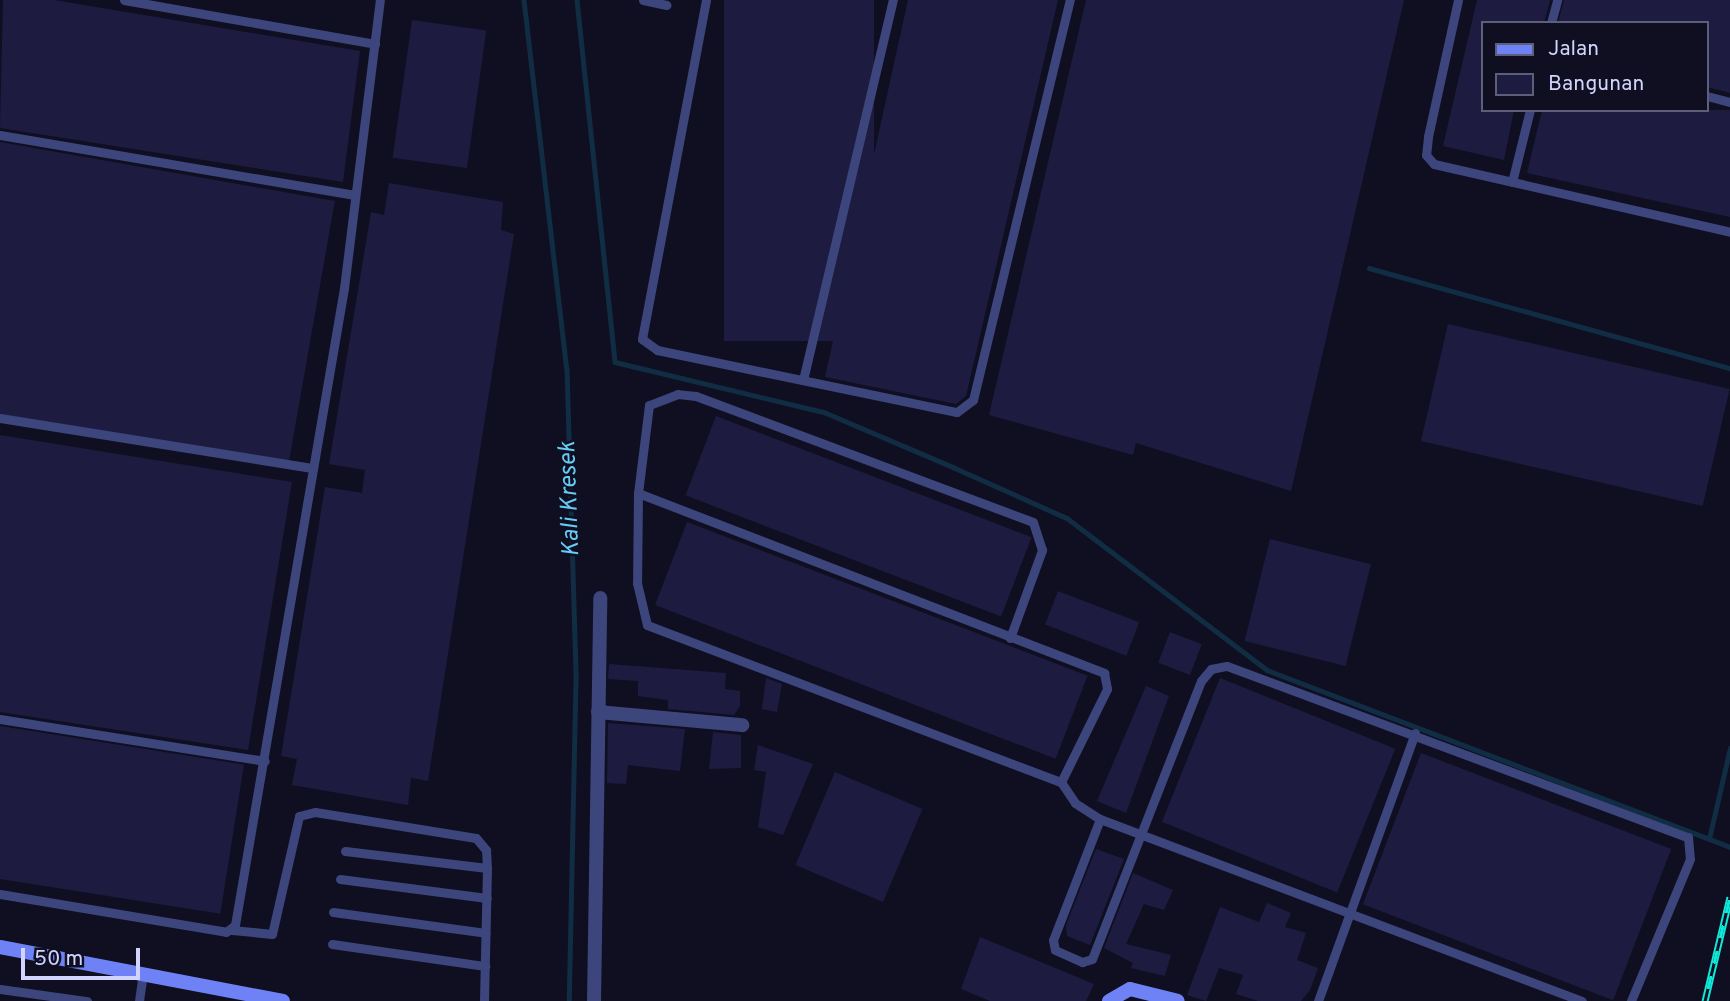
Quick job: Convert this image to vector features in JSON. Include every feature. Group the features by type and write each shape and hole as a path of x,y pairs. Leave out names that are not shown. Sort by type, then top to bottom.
{"main road":[{"path":"0,947 283,1001"},
{"path":"1108,1001 1130,989 1178,1001"}],"street":[{"path":"594,1001 600,598"},
{"path":"598,712 742,724"}],"lane":[{"path":"124,0 375,44"},
{"path":"232,930 265,761 312,468 355,195 380,0"},
{"path":"643,0 666,5"},
{"path":"706,0 642,339 657,350 957,412 970,407 1070,0"},
{"path":"803,380 893,0"},
{"path":"1458,0 1426,155 1452,171 1512,182 1730,232"},
{"path":"1552,21 1557,0"},
{"path":"1709,97 1730,102"},
{"path":"1512,182 1530,112"},
{"path":"0,135 355,195"},
{"path":"1010,638 1042,550 1033,522 678,394 649,405 643,418 636,583 647,625 1060,782 1075,803 1100,819 1353,910 1582,1001"},
{"path":"0,418 312,468"},
{"path":"638,493 1010,638 1097,669 1107,679 1060,782"},
{"path":"1100,819 1053,940 1055,950 1082,962 1093,959 1211,669 1227,666 1415,733 1688,837 1690,859 1631,1001"},
{"path":"0,719 265,761"},
{"path":"1318,1001 1415,733"},
{"path":"0,894 272,934 299,816 315,812 476,838 486,850 487,868 484,1001"},
{"path":"345,851 487,868"},
{"path":"340,879 487,898"},
{"path":"333,912 486,933"},
{"path":"331,944 485,966"},
{"path":"139,1001 143,974"},
{"path":"0,989 87,1001"}],"building":[{"path":"3,0 54,0 360,51 343,182 0,128"},
{"path":"724,0 874,0 874,341 724,341"},
{"path":"908,0 1058,0 966,396 956,404 825,377"},
{"path":"1086,0 1404,0 1291,491 1136,443 1133,455 989,415"},
{"path":"1477,0 1550,0 1545,21 1482,21 1482,112 1514,112 1504,160 1443,146"},
{"path":"1564,0 1730,0 1730,93 1709,88 1709,21 1559,21"},
{"path":"412,20 486,30 467,168 393,158"},
{"path":"1730,110 1730,217 1527,173 1542,112"},
{"path":"0,142 335,201 288,465 0,414"},
{"path":"389,183 503,202 501,230 514,234 428,781 411,778 408,805 292,785 297,759 281,756 325,487 362,493 365,470 329,464 371,212 384,215"},
{"path":"1448,324 1730,389 1703,506 1421,441"},
{"path":"716,416 1032,537 1001,616 686,495"},
{"path":"0,435 292,482 248,750 0,712"},
{"path":"687,522 1088,676 1056,759 655,605"},
{"path":"1270,539 1371,564 1346,666 1245,641"},
{"path":"1058,591 1139,622 1126,656 1045,625"},
{"path":"1170,632 1202,644 1190,675 1158,663"},
{"path":"609,664 726,673 725,689 740,691 740,706 734,715 668,709 668,700 638,696 638,681 608,679"},
{"path":"766,678 782,684 777,712 762,709"},
{"path":"1220,678 1395,749 1337,893 1162,822"},
{"path":"1146,686 1169,696 1126,813 1097,801"},
{"path":"608,723 685,729 680,771 628,765 626,784 607,783"},
{"path":"0,726 244,765 220,914 0,879"},
{"path":"713,732 741,735 741,768 709,769"},
{"path":"758,745 813,764 783,835 758,827 766,772 754,770"},
{"path":"1421,753 1671,849 1613,1000 1363,904"},
{"path":"835,772 922,809 883,902 796,865"},
{"path":"1096,849 1124,859 1090,945 1067,936 1066,925"},
{"path":"1133,873 1173,890 1164,910 1144,904 1126,944 1171,955 1165,976 1131,968 1133,963 1104,948"},
{"path":"1267,903 1291,913 1285,927 1306,933 1297,960 1318,968 1310,990 1301,1001 1258,1001 1236,994 1243,975 1219,968 1206,1001 1187,995 1220,907 1259,922"},
{"path":"980,937 1094,984 1086,1001 990,1001 961,989"}],"waterway":[{"name":"Kali Kresek","path":"524,0 567,369 576,679 569,1001"},
{"path":"577,0 615,362 824,412 955,468 1067,518 1267,670 1730,847"},
{"path":"1369,268 1730,368"},
{"path":"1709,839 1730,748"}],"railway":[{"path":"1705,1001 1730,897"}]}
